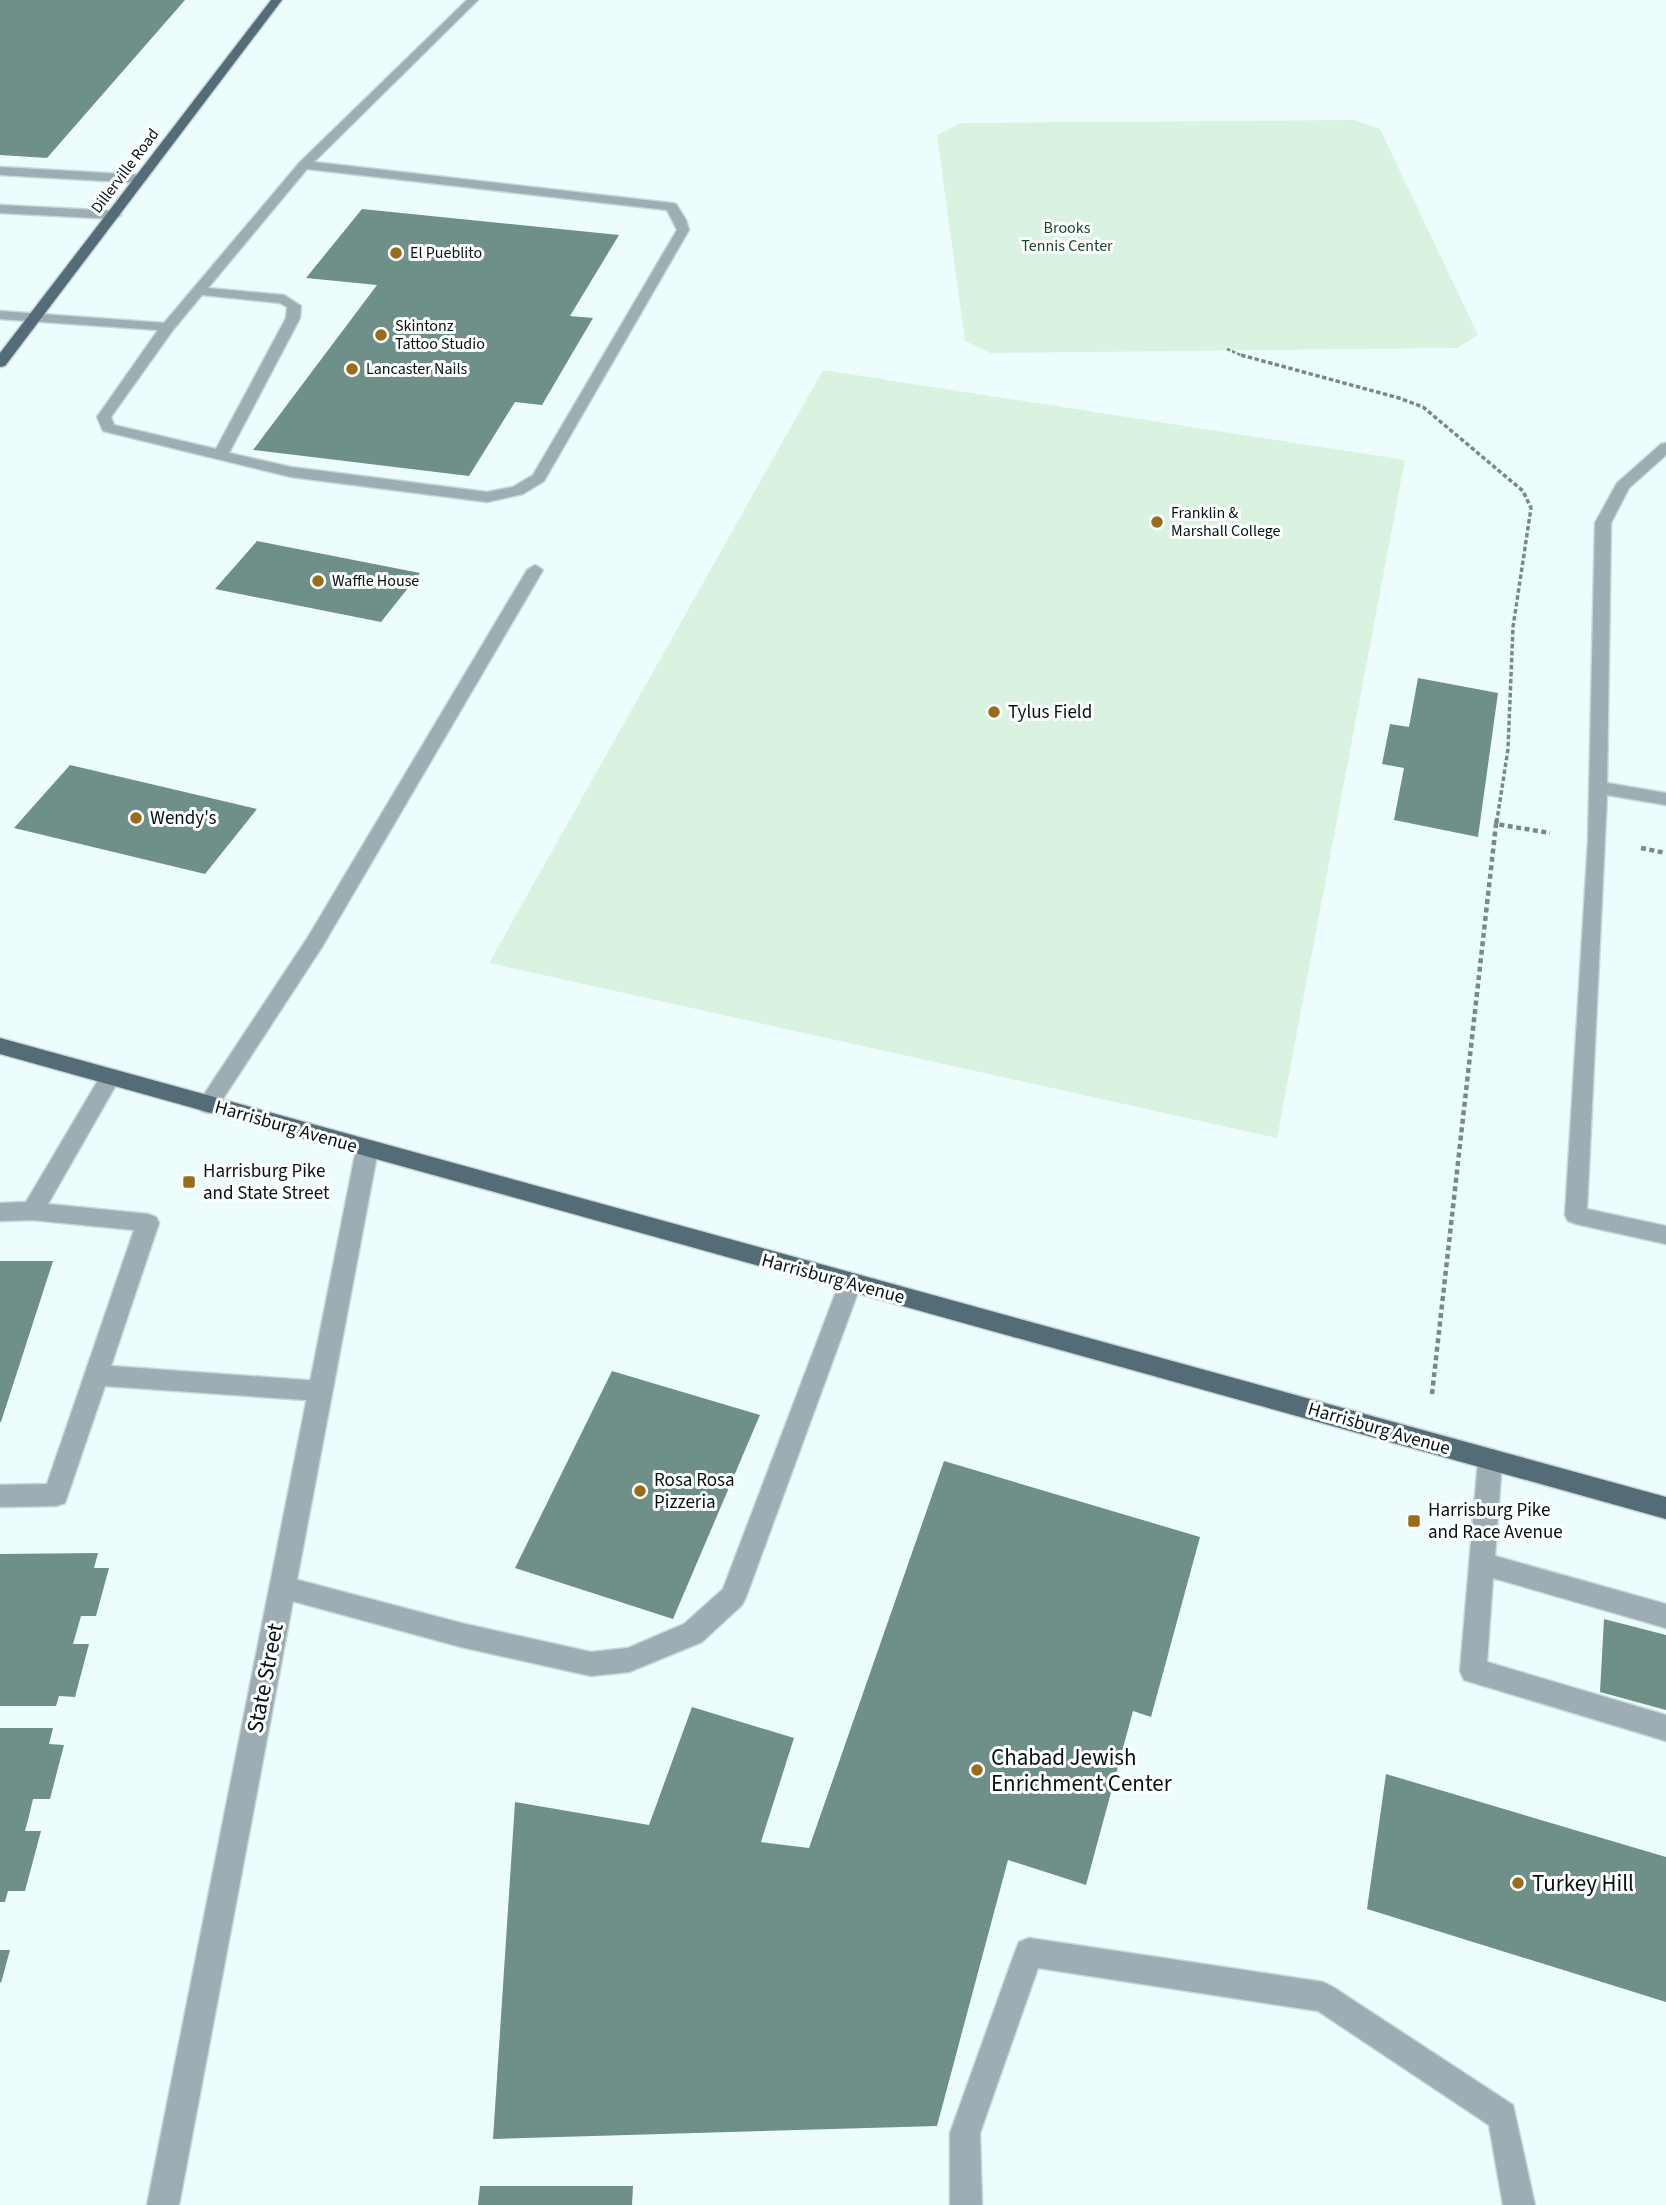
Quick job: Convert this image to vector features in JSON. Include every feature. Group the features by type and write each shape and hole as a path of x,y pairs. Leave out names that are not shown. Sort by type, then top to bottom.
{"main road":[{"name":"Dillerville Road","path":"0,363 37,318 276,0"},
{"name":"Harrisburg Avenue","path":"0,1046 850,1284 1666,1508"}],"street":[{"path":"304,165 671,207 683,230 539,478 518,491 487,497 291,472 108,428 104,417 168,327 304,165 473,0"},
{"path":"0,171 141,179"},
{"path":"0,209 115,215"},
{"path":"198,291 284,299 293,306 293,318 220,455"},
{"path":"0,315 168,327"},
{"path":"1666,447 1622,486 1603,523 1597,841 1576,1215 1666,1235"},
{"path":"208,1105 315,942 535,570"},
{"path":"1599,788 1666,799"},
{"path":"32,1211 110,1077"},
{"name":"State Street","path":"163,2205 368,1150"},
{"path":"0,1212 32,1211 148,1223 56,1495 0,1496"},
{"path":"283,1588 461,1635 592,1664 629,1660 694,1633 733,1597 850,1284"},
{"path":"96,1375 320,1391"},
{"path":"1490,1461 1473,1671 1666,1728"},
{"path":"1480,1563 1666,1615"},
{"path":"966,2205 965,2133 1029,1952 1323,1997 1502,2116 1519,2205"}],"path":[{"path":"1227,349 1249,359 1399,398 1423,407 1523,491 1531,508 1513,628 1508,749 1496,824 1425,1441"},
{"path":"1496,824 1666,853"}],"green space":[{"name":"Brooks Tennis Center","path":"1354,120 1380,129 1478,335 1457,348 990,353 965,341 937,135 961,123"},
{"name":"Tylus Field","path":"823,370 1405,460 1277,1138 489,963"}],"building":[{"path":"0,0 185,0 47,158 0,155"},
{"path":"362,209 619,235 570,316 593,318 542,405 515,402 469,476 253,450 377,285 306,278"},
{"name":"Waffle House","path":"257,541 420,573 381,622 215,589"},
{"path":"1418,678 1498,693 1478,837 1394,820 1404,768 1382,764 1390,724 1409,727"},
{"name":"Wendy's","path":"70,765 257,809 205,874 14,828"},
{"path":"0,1261 53,1261 1,1422 0,1422"},
{"name":"Rosa Rosa Pizzeria","path":"612,1371 760,1415 673,1619 515,1568"},
{"name":"Chabad Jewish Enrichment Center","path":"944,1461 1200,1537 1151,1717 1133,1711 1086,1885 1008,1860 937,2126 493,2139 515,1802 649,1825 692,1707 794,1738 761,1842 809,1848"},
{"path":"98,1553 94,1568 109,1568 96,1616 81,1616 73,1644 89,1644 75,1697 59,1696 56,1706 0,1706 0,1554"},
{"path":"1604,1619 1666,1635 1666,1710 1600,1692"},
{"path":"0,1728 53,1728 49,1744 64,1745 50,1799 33,1799 25,1831 41,1831 25,1891 8,1891 5,1902 0,1902"},
{"name":"Turkey Hill","path":"1386,1774 1666,1857 1666,2002 1367,1909"},
{"path":"0,1950 10,1950 1,1983 0,1982"},
{"path":"480,2186 633,2186 632,2205 478,2205"}],"place":[{"name":"El Pueblito","path":"396,253"},
{"name":"Skintonz Tattoo Studio","path":"381,335"},
{"name":"Lancaster Nails","path":"352,369"},
{"name":"Franklin & Marshall College","path":"1157,522"},
{"name":"Waffle House","path":"318,581"},
{"name":"Tylus Field","path":"994,712"},
{"name":"Wendy's","path":"136,818"},
{"name":"Harrisburg Pike and State Street","path":"189,1182"},
{"name":"Rosa Rosa Pizzeria","path":"640,1491"},
{"name":"Harrisburg Pike and Race Avenue","path":"1414,1521"},
{"name":"Chabad Jewish Enrichment Center","path":"977,1770"},
{"name":"Turkey Hill","path":"1518,1883"}]}
